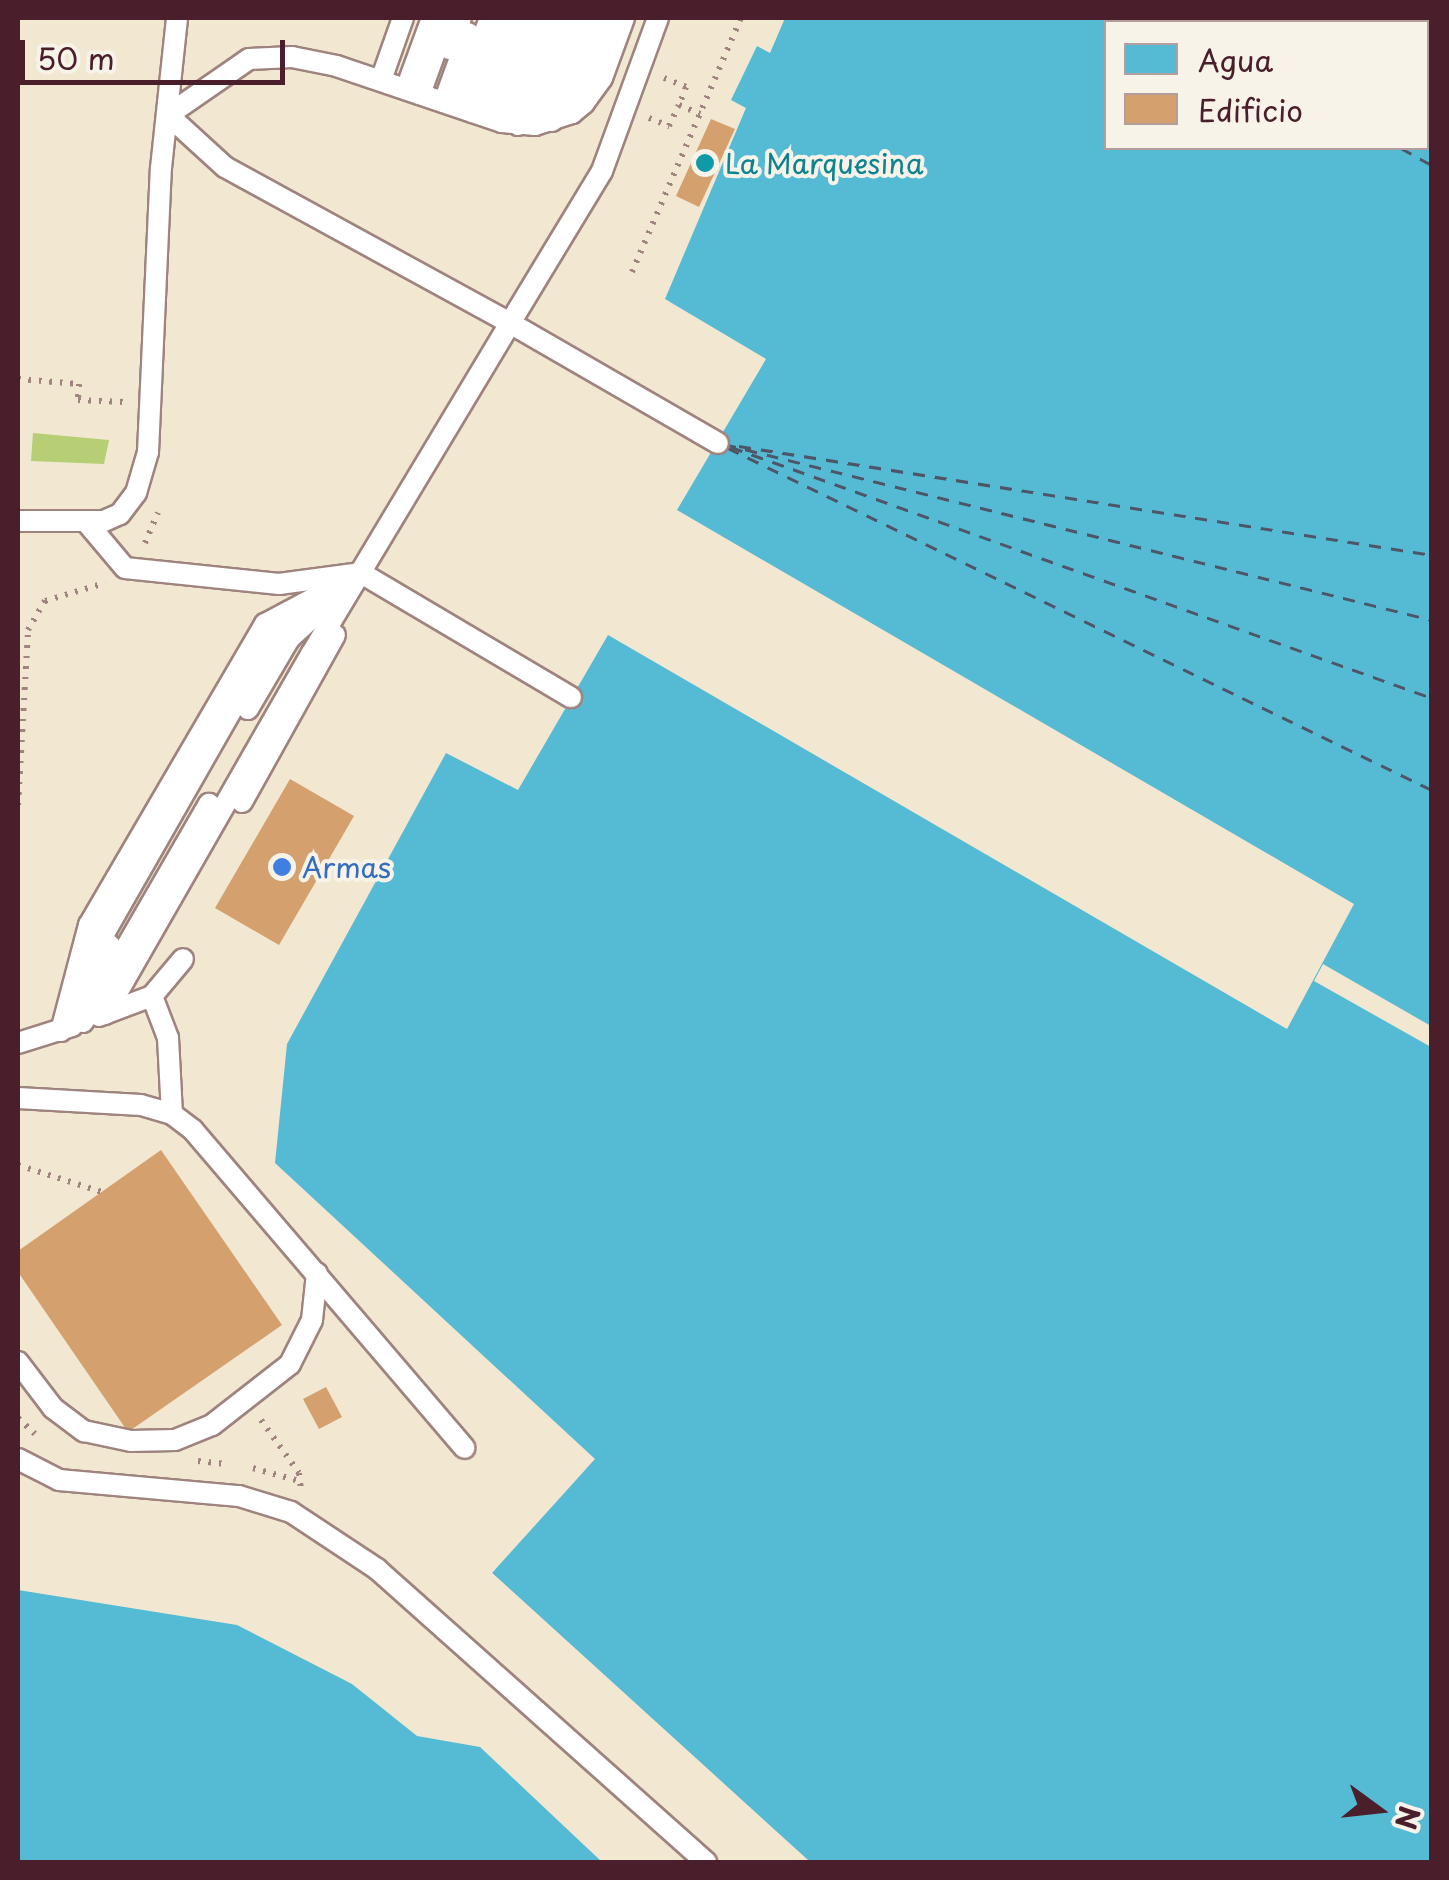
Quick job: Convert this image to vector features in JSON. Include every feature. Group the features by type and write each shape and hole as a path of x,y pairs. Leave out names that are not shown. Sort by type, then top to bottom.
{"lane":[{"path":"18,521 88,524 120,514 136,492 148,452 160,168 178,18"},
{"path":"403,18 461,106"},
{"path":"418,18 461,106"},
{"path":"432,18 461,106"},
{"path":"448,18 461,106"},
{"path":"461,18 461,106"},
{"path":"461,106 475,18"},
{"path":"461,106 490,18"},
{"path":"461,106 506,18"},
{"path":"461,106 523,18"},
{"path":"461,106 540,18"},
{"path":"461,106 557,18"},
{"path":"461,106 574,18"},
{"path":"461,106 590,18"},
{"path":"572,113 608,18"},
{"path":"572,113 602,78 624,18"},
{"path":"114,1010 361,573 602,171 658,18"},
{"path":"168,115 249,59 292,57 461,106 572,113"},
{"path":"168,115 224,167 510,323 718,443"},
{"path":"88,524 124,568 279,584 361,573 572,697"},
{"path":"83,1022 301,646 361,573"},
{"path":"61,1031 90,925 265,624 361,573"},
{"path":"18,1043 152,996 183,959"},
{"path":"152,996 168,1038 172,1114"},
{"path":"18,1098 140,1106 172,1114 193,1130 465,1448"},
{"path":"18,1362 53,1408 84,1430 130,1442 175,1440 212,1425 266,1387 290,1364 312,1320 316,1272"},
{"path":"18,1458 59,1480 238,1496 291,1512 377,1569 706,1862"}],"path":[{"path":"632,272 742,18"},
{"path":"679,105 700,114"},
{"path":"18,379 79,384 78,400 124,403"},
{"path":"18,804 26,641 31,622 45,601"},
{"path":"18,1165 102,1192"}],"green space":[{"path":"33,433 109,440 104,464 31,461"}],"water":[{"path":"785,18 1431,18 1431,1862 810,1862 492,1573 595,1459 275,1163 287,1044 446,753 518,790 608,635 1287,1029 1354,904 677,510 766,359 665,299 746,108 731,100 757,46 770,53"},
{"path":"18,1590 237,1625 352,1684 417,1736 480,1747 602,1862 18,1862"}],"pier":[{"path":"1323,964 1431,1026 1431,1047 1314,981"},
{"path":"492,1573 810,1862 803,1862 489,1577"}],"building":[{"name":"La Marquesina","path":"711,119 735,129 699,207 676,196"},
{"path":"290,779 354,816 279,945 215,908"},
{"path":"161,1150 282,1325 128,1432 18,1272 18,1251"},
{"path":"326,1387 342,1417 319,1429 303,1399"}],"ferry route":[{"path":"1175,18 1180,20"},
{"path":"1405,150 1432,165"},
{"path":"724,444 1432,620"},
{"path":"739,446 1432,555"},
{"path":"731,447 1432,698"},
{"path":"728,448 1432,790"}],"place":[{"name":"La Marquesina","path":"705,163"},
{"name":"Armas","path":"282,867"}]}
